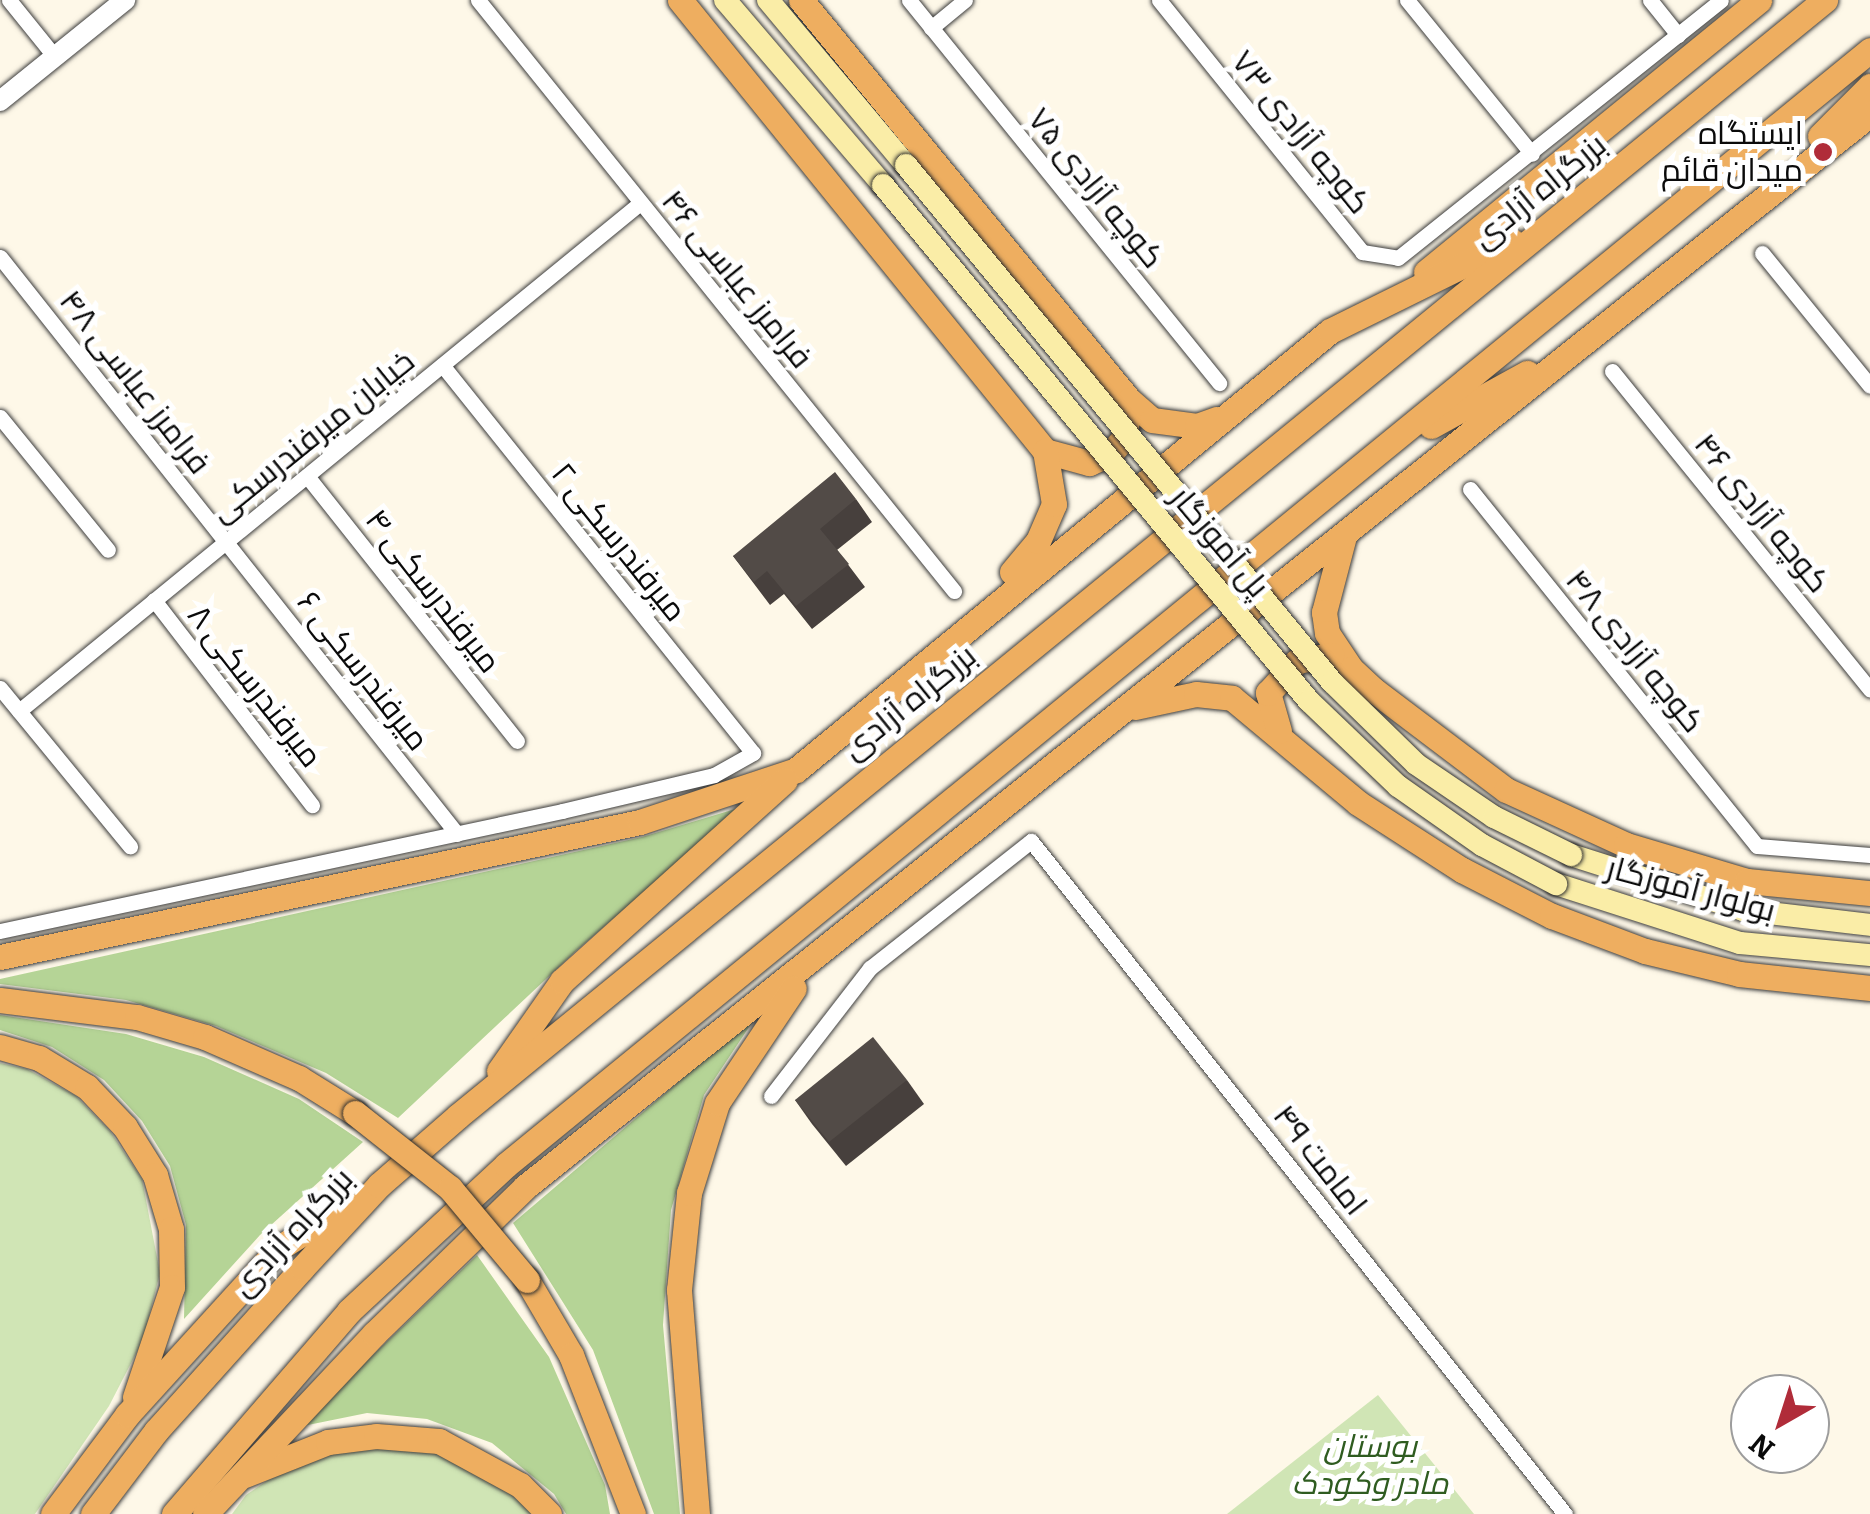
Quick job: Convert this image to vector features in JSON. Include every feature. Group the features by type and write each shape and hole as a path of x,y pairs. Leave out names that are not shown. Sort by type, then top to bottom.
{"highway":[{"path":"680,0 1045,451 1054,504 1038,541 973,618"},
{"path":"801,0 1129,400 1152,420 1176,424 1225,416"},
{"path":"1390,301 1759,0"},
{"name":"بزرگراه آزادی","path":"93,1514 156,1431 379,1185 489,1089 1825,0"},
{"path":"174,1514 349,1311 506,1165 824,900 1378,455 1870,50"},
{"path":"1736,222 1870,86"},
{"path":"205,1514 236,1478 526,1187 1870,114"},
{"path":"489,1089 562,981 796,770 973,618 1330,331 1557,219"},
{"path":"1378,455 1588,340"},
{"path":"1045,451 1089,463 1110,454 1124,438 1129,400"},
{"path":"1344,536 1324,612 1328,633 1351,669"},
{"path":"1280,734 1268,693 1280,675 1318,652 1338,656 1422,731 1506,790 1626,845 1747,881 1870,893"},
{"path":"1130,708 1196,694 1232,698 1280,734 1358,803 1462,870 1552,916 1645,951 1739,974 1870,988"},
{"path":"0,957 640,822 796,770"},
{"path":"697,1514 679,1290 688,1194 717,1104 779,1003 855,928"},
{"path":"0,1000 137,1016 205,1037 298,1078 354,1113 450,1188 527,1280 571,1356 610,1442 632,1514"},
{"path":"0,1047 39,1058 87,1087 125,1127 155,1175 171,1229 172,1288 128,1415"},
{"path":"54,1514 128,1415 280,1248 379,1185"},
{"path":"236,1478 328,1442 376,1436 440,1441 520,1485 549,1514"}],"main road":[{"name":"پل آموزگار","path":"725,0 1310,701 1398,786 1482,845 1556,884"},
{"name":"پل آموزگار","path":"768,0 1332,682 1416,764 1494,817 1570,855"},
{"name":"بولوار آموزگار","path":"1570,855 1743,910 1870,925"},
{"name":"بولوار آموزگار","path":"1556,884 1740,943 1870,955"}],"street":[{"path":"9,0 55,57"},
{"path":"0,101 126,0"},
{"name":"فرامرز عباسی ۴۶","path":"478,0 954,591"},
{"name":"کوچه آزادی ۷۵","path":"909,0 1219,383"},
{"path":"931,28 965,0"},
{"name":"کوچه آزادی ۷۳","path":"1159,0 1362,252 1398,258 1532,154"},
{"path":"1408,0 1532,154 1721,0"},
{"path":"1650,0 1678,35"},
{"name":"خیابان میرفندرسکی","path":"19,711 640,204"},
{"path":"1762,253 1870,386"},
{"name":"فرامرز عباسی ۴۸","path":"0,257 226,542"},
{"name":"میرفندرسکی ۲","path":"442,365 753,753 714,775 457,834"},
{"name":"کوچه آزادی ۴۶","path":"1612,371 1870,690"},
{"path":"0,417 108,550"},
{"name":"میرفندرسکی ۴","path":"307,476 517,741"},
{"name":"کوچه آزادی ۴۸","path":"1470,490 1757,846 1870,854"},
{"name":"میرفندرسکی ۶","path":"226,542 457,834"},
{"name":"میرفندرسکی ۸","path":"154,600 312,804"},
{"path":"0,688 130,846"},
{"path":"0,930 457,834"},
{"name":"امامت ۴۹","path":"772,1096 870,968 1031,840 1565,1514"}],"green space":[{"path":"742,807 577,950 398,1118 326,1073 216,1026 126,1000 0,984 0,979 642,837"},
{"path":"0,1015 126,1034 204,1057 299,1099 363,1142 260,1235 184,1319 186,1225 170,1166 142,1121 104,1080 52,1047 0,1030"},
{"path":"757,1015 704,1095 671,1210 663,1325 680,1514 654,1514 593,1350 513,1223"},
{"path":"0,1063 27,1069 76,1096 110,1131 142,1179 160,1273 143,1340 109,1406 35,1514 0,1514"},
{"path":"477,1255 549,1357 605,1485 610,1514 566,1514 554,1494 492,1443 427,1419 367,1413 298,1427"},
{"name":"بوستان مادر وکودک","path":"1378,1395 1474,1514 1227,1514"},
{"path":"359,1443 423,1448 487,1473 533,1514 232,1514 246,1495 298,1460"}],"building":[{"path":"835,472 856,499 820,529 849,564 796,606 767,571 754,582 733,556"},
{"path":"873,1037 907,1080 829,1142 795,1100"}],"place":[{"name":"ایستگاه میدان قائم","path":"1823,152"}]}
